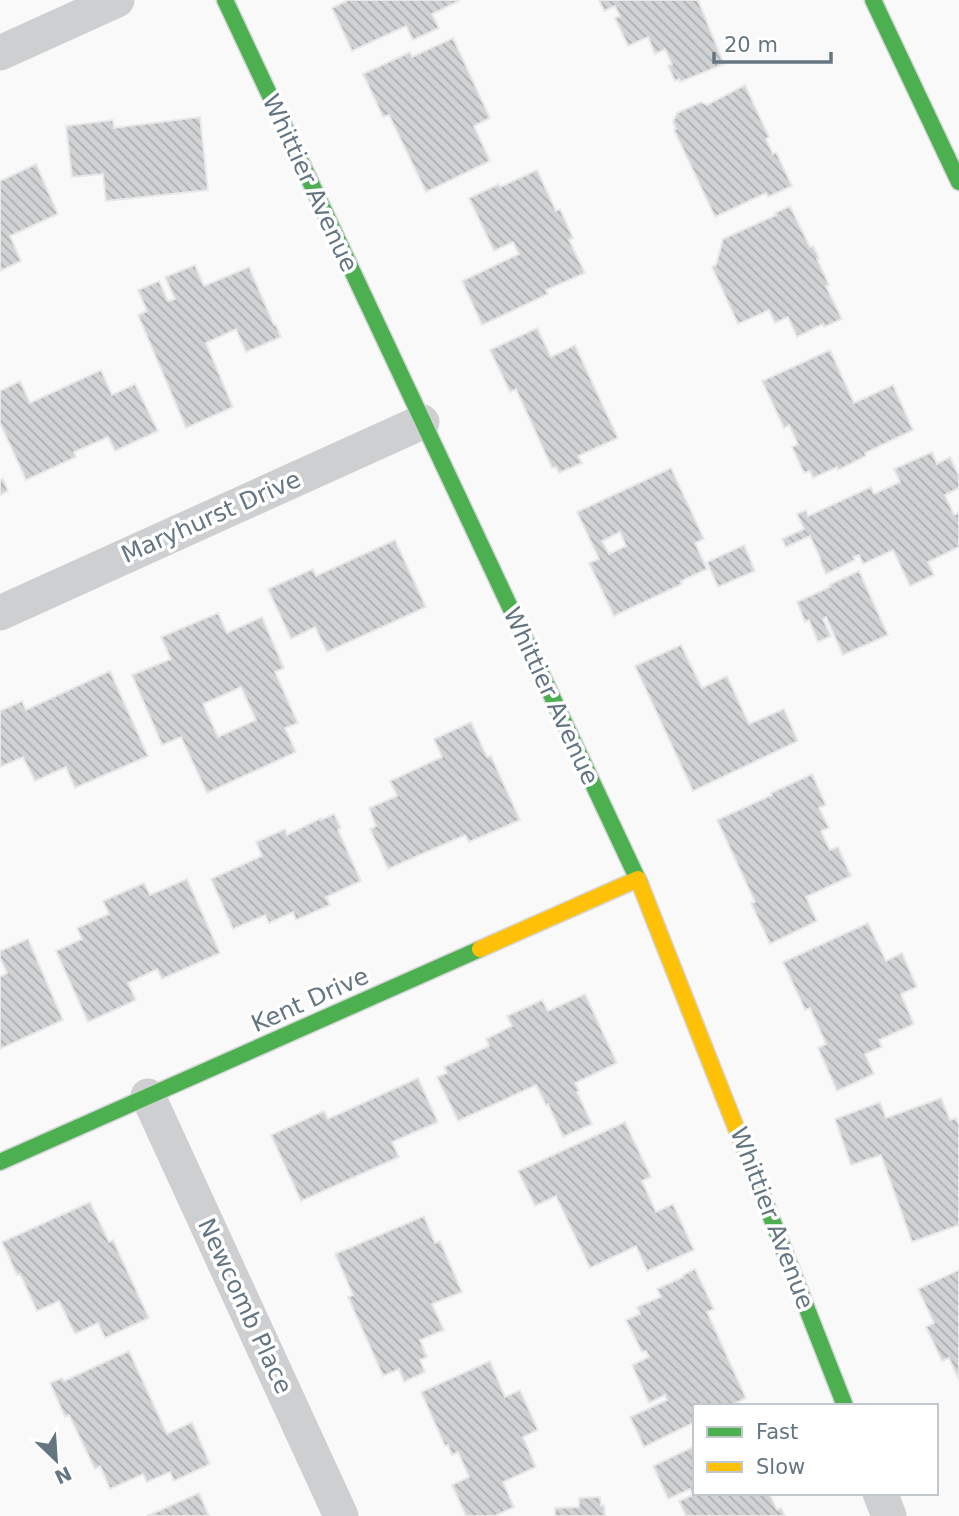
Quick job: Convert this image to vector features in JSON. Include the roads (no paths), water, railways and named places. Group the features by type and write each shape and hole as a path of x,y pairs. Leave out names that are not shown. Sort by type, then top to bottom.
{"street":[{"path":"0,53 117,0"},
{"name":"Whittier Avenue","path":"225,0 638,879 844,1404"},
{"path":"873,0 959,182"},
{"name":"Maryhurst Drive","path":"0,612 422,422"},
{"name":"Kent Drive","path":"0,1162 638,879"},
{"name":"Newcomb Place","path":"148,1096 341,1516"},
{"path":"881,1495 889,1516"}]}
